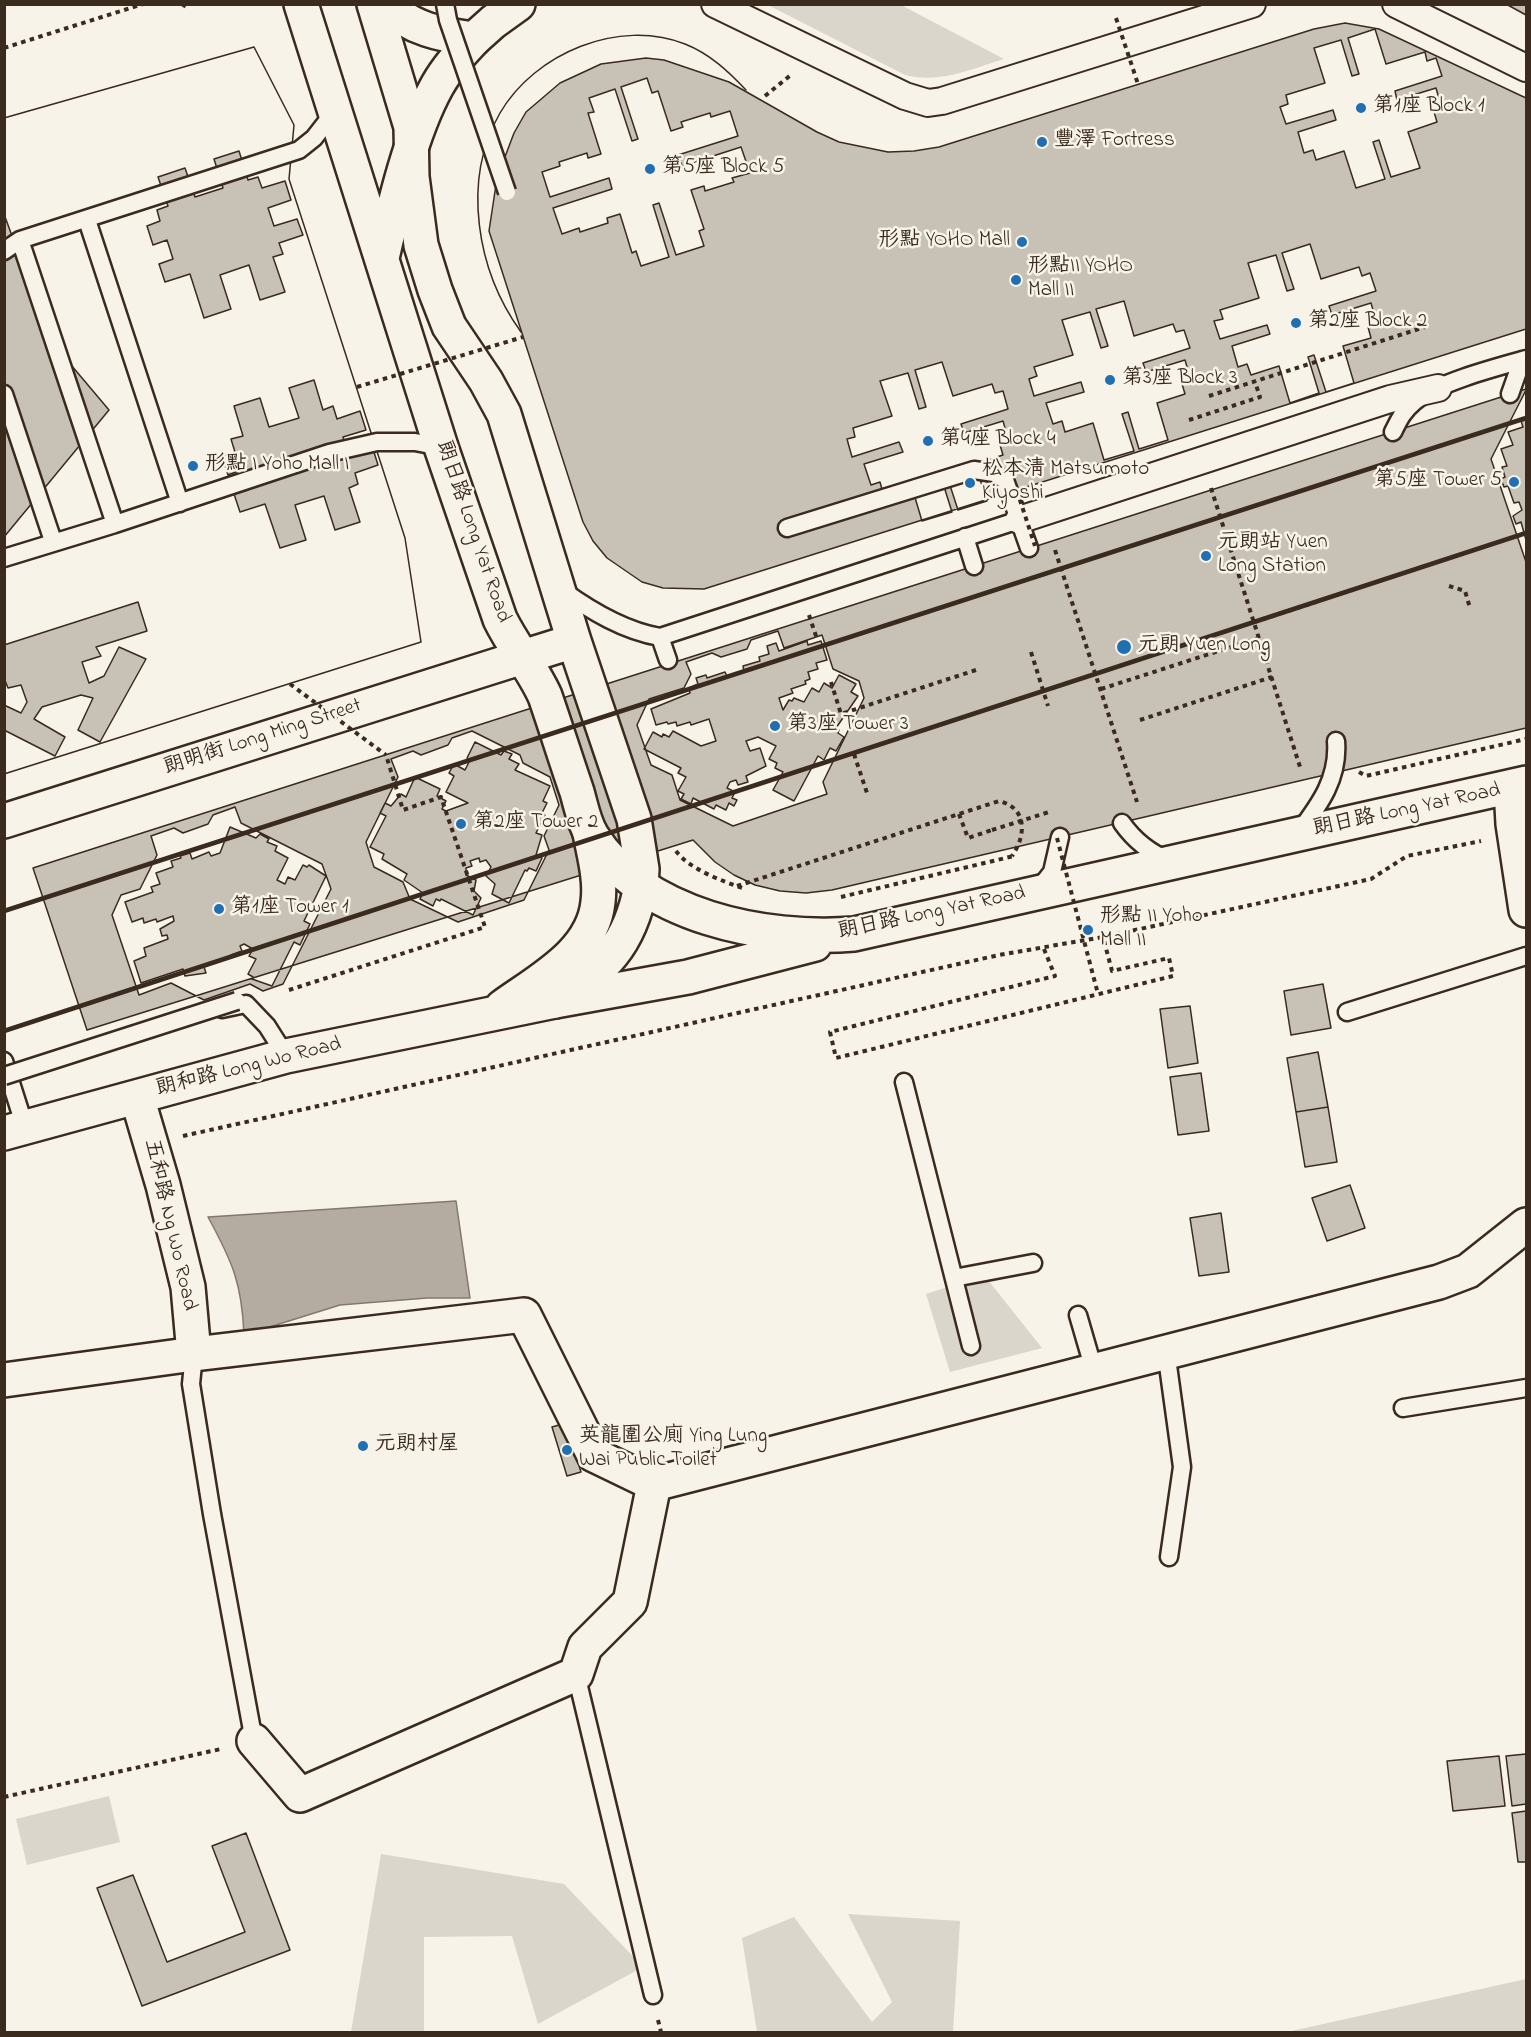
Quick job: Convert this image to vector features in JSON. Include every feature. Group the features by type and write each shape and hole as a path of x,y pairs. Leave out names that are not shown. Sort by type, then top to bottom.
{"street":[{"name":"朗日路 Long Yat Road","path":"301,4 441,447 500,619 536,675 545,696 590,833 607,857 641,886 698,913 759,931 822,936 854,934 1519,785"},
{"path":"374,4 406,105 413,149 412,177 421,245 435,290 453,334 486,381 504,414 574,641"},
{"path":"386,4 415,25 444,36 474,39"},
{"path":"715,4 905,96 928,102 942,102 1252,4"},
{"path":"1396,4 1527,68"},
{"path":"382,260 394,208 422,118 437,87 452,63 474,39 493,21 518,5"},
{"path":"1031,516 1390,399 1438,388"},
{"name":"朗明街 Long Ming Street","path":"4,821 574,641"},
{"name":"朗和路 Long Wo Road","path":"15,1130 286,1056 555,1001 582,984 607,963 624,939 638,905 642,869 633,819 574,641"},
{"path":"1519,785 1514,835 1527,910"},
{"name":"朗和路 Long Wo Road","path":"496,1012 571,957 592,926 598,903 598,882 590,833"},
{"path":"555,1001 688,977 854,934"},
{"name":"五和路 Ng Wo Road","path":"137,1097 188,1287 194,1354"},
{"path":"8,1372 194,1354 524,1315 594,1455 654,1484 1439,1282 1468,1271 1527,1225"},
{"path":"254,1741 300,1795 576,1674 585,1647 630,1602 654,1484"}],"lane":[{"path":"446,4 448,20 507,192"},
{"path":"4,251 21,240 299,150 314,138 335,111"},
{"path":"87,220 180,503"},
{"path":"21,240 115,525"},
{"path":"1393,432 1401,414 1416,400 1438,388 1524,359"},
{"path":"1510,394 1524,359"},
{"path":"4,394 53,541"},
{"path":"4,558 53,541 115,525 329,453 377,442 415,442 441,447"},
{"path":"787,528 974,470 994,473 1005,480 1031,516 1032,547"},
{"path":"557,586 602,616 641,634 660,637 1031,516"},
{"path":"965,537 974,566"},
{"path":"660,637 668,660"},
{"path":"1296,835 1322,802 1334,771 1336,741"},
{"path":"1122,822 1141,844 1157,856 1174,862"},
{"path":"1034,893 1053,872 1059,837"},
{"path":"1347,1012 1527,956"},
{"path":"6,1070 237,1001"},
{"path":"6,1070 246,1004 267,1026 286,1056"},
{"path":"6,1070 15,1130"},
{"path":"904,1082 971,1346"},
{"path":"954,1278 1033,1263"},
{"path":"1078,1315 1094,1370"},
{"path":"1166,1351 1182,1467 1169,1557"},
{"path":"194,1354 191,1384 212,1514 254,1741"},
{"path":"1403,1408 1527,1388"},
{"path":"576,1674 653,1995"}],"path":[{"path":"4,48 143,4"},
{"path":"182,4 188,8"},
{"path":"1116,18 1138,84"},
{"path":"1209,396 1425,327"},
{"path":"357,387 523,337"},
{"path":"1189,420 1260,397 1255,382"},
{"path":"1202,460 1301,770"},
{"path":"1017,490 1032,547"},
{"path":"1031,516 1101,689 1137,803"},
{"path":"1449,586 1465,591 1470,608"},
{"path":"1254,622 1316,602"},
{"path":"809,614 817,639"},
{"path":"1101,689 1259,638"},
{"path":"1031,652 1048,706"},
{"path":"831,682 841,714 976,670"},
{"path":"1140,720 1272,677"},
{"path":"289,990 485,927 441,797 402,810 386,755 290,684"},
{"name":"朗日路 Long Yat Road","path":"1356,771 1366,776 1527,739"},
{"path":"854,754 868,796"},
{"name":"朗日路 Long Yat Road","path":"838,898 1013,856 1022,835 1022,822 1018,810 1010,804 999,801 959,814"},
{"path":"737,886 959,814 968,838 1049,813"},
{"path":"150,1143 988,958 1103,937 1371,879 1407,856 1514,835"},
{"path":"1059,837 1098,994"},
{"path":"677,852 718,879 747,890"},
{"path":"1044,949 1055,976 830,1032 836,1058 1173,976 1169,958 1112,970 1103,937"},
{"path":"4,1797 254,1741"}],"shaded area":[{"path":"768,5 901,5 1004,59 943,77 905,75"},
{"path":"456,1201 470,1298 427,1298 340,1305 244,1335 238,1286 229,1260 208,1217"},
{"path":"984,1275 1042,1348 950,1372 926,1294"},
{"path":"109,1796 120,1842 27,1865 16,1819"},
{"path":"381,1854 564,1884 643,1967 538,2024 512,1936 424,1937 424,2032 351,2032"},
{"path":"848,1914 960,1921 953,2032 757,2032 742,1938 794,1917 872,2022 892,2002"},
{"path":"1526,1979 1526,2032 1287,2032"}],"building":[{"path":"1506,4 1526,4 1526,15"},
{"name":"形點II YOHO Mall II","path":"1345,23 1379,29 1526,98 1526,329 704,589 663,588 642,582 607,558 593,541 583,522 489,231 497,178 514,133 526,112 560,83 601,64 646,58 664,60 729,82 839,142 888,152 914,151 939,147 1314,29"},
{"name":"第1座 Block 1","path":"1375,29 1386,64 1425,52 1427,61 1436,58 1442,76 1395,91 1397,100 1436,88 1442,110 1434,112 1437,122 1408,132 1420,168 1391,177 1379,140 1373,142 1385,179 1356,188 1344,151 1316,160 1313,150 1304,153 1298,132 1336,120 1333,110 1286,124 1280,107 1288,104 1286,95 1325,83 1314,48 1341,40 1352,76 1359,74 1348,38"},
{"name":"形點 I Yoho Mall I","path":"254,47 294,125 289,179 405,538 421,642 4,774 4,118"},
{"name":"形點 I Yoho Mall I","path":"254,47 294,125 289,179 405,538 421,642 4,774 4,118"},
{"name":"第5座 Block 5","path":"647,78 652,93 658,91 671,131 683,127 681,122 710,113 711,117 730,111 738,136 678,155 682,166 741,147 750,173 732,178 734,182 705,191 704,186 691,190 704,229 699,231 704,246 676,255 659,203 653,205 669,257 641,266 636,251 632,253 620,214 607,218 608,223 580,232 579,228 562,234 553,208 612,189 609,178 550,197 542,172 560,166 559,162 587,153 588,158 601,154 588,113 594,112 589,98 615,89 632,141 638,139 621,87"},
{"path":"239,151 248,180 258,177 262,188 285,181 291,200 268,208 274,226 297,219 303,235 279,243 283,254 273,257 285,292 260,300 249,265 220,275 231,309 204,318 190,274 165,282 159,264 173,259 167,240 153,245 147,226 160,221 157,210 168,206 158,177 185,168 195,197 223,188 214,159"},
{"path":"4,214 50,340 109,410 4,537"},
{"name":"第2座 Block 2","path":"1310,244 1321,279 1359,267 1362,276 1370,273 1376,291 1329,306 1332,315 1371,303 1377,324 1368,327 1371,338 1343,346 1354,383 1326,392 1314,355 1308,357 1319,393 1290,403 1279,366 1251,375 1247,364 1238,367 1232,346 1270,334 1267,325 1220,339 1214,321 1223,319 1220,310 1259,298 1248,263 1276,255 1287,291 1294,289 1282,253"},
{"name":"第3座 Block 3","path":"1124,301 1134,336 1173,324 1176,332 1184,330 1190,348 1143,363 1146,372 1185,360 1191,381 1182,384 1185,394 1157,403 1168,440 1139,449 1128,412 1122,414 1134,451 1104,460 1093,423 1065,432 1062,421 1053,424 1046,403 1084,392 1081,382 1034,396 1029,379 1037,376 1034,367 1073,355 1062,320 1090,312 1101,348 1108,346 1096,309"},
{"name":"第4座 Block 4","path":"942,362 953,396 992,384 995,393 1003,391 1008,409 961,424 964,433 1003,421 1009,442 1000,445 1003,455 975,464 987,501 958,510 946,473 940,474 952,512 922,521 911,484 883,493 880,482 871,485 864,464 903,452 899,442 852,457 847,439 855,437 853,428 892,416 880,381 908,373 919,409 926,407 915,370"},
{"path":"314,380 323,410 333,406 337,419 360,411 366,430 343,437 349,457 373,449 378,465 355,473 358,484 349,488 360,522 335,530 324,496 295,505 306,540 280,548 265,504 240,512 234,494 248,490 241,470 228,475 222,456 235,452 231,439 243,436 234,406 260,398 269,427 299,418 289,388"},
{"name":"元朗 Yuen Long","path":"1526,389 1526,728 832,890 806,893 780,891 755,885 715,862 693,840 87,1030 33,868"},
{"path":"1526,390 1526,562 1491,459"},
{"name":"第5座 Tower 5","path":"1526,420 1526,540 1521,522 1516,524 1513,516 1522,510 1519,502 1514,503 1508,486 1504,487 1501,479 1505,477 1502,467 1507,466 1501,449 1513,445 1508,432 1523,427 1521,421"},
{"path":"138,602 147,631 96,647 101,656 82,662 89,683 104,676 119,647 146,659 100,742 78,730 93,698 81,695 42,707 34,719 65,737 55,756 4,730 4,705 21,713 27,702 21,685 8,688 4,678 4,645"},
{"name":"第3座 Tower 3","path":"778,631 784,648 822,635 833,669 859,681 864,698 823,782 827,794 733,826 680,800 672,775 651,765 637,725 649,699 684,688 691,674 686,662 712,653 721,657 747,649 751,640"},
{"name":"第3座 Tower 3","path":"807,641 808,645 821,641 827,660 816,663 818,669 808,672 810,679 805,681 806,684 791,689 793,693 779,698 783,710 789,700 792,701 794,698 804,702 812,688 819,692 824,683 832,688 839,675 856,684 851,692 858,696 836,728 839,730 838,733 844,737 836,751 830,748 824,760 818,756 794,801 773,790 783,772 775,768 777,763 769,759 776,746 758,737 746,741 750,751 760,748 766,766 746,776 748,782 738,785 736,780 730,782 727,788 735,792 732,798 737,800 734,806 729,803 726,810 716,805 714,809 693,798 691,804 681,799 684,794 678,791 686,777 678,773 681,768 644,749 653,732 662,737 663,734 669,737 673,731 701,746 716,741 709,719 691,725 690,722 677,726 676,722 668,724 667,722 656,725 651,709 690,693 689,688 698,684 696,678 706,675 707,678 725,672 727,676 744,671 743,666 760,661 759,657 769,654 767,646 776,643 779,651"},
{"name":"第2座 Tower 2","path":"472,731 520,755 523,763 550,777 559,805 544,836 549,850 524,900 458,922 410,899 403,882 374,867 366,842 398,777 391,759 413,751 421,755 448,745 452,738"},
{"name":"第2座 Tower 2","path":"475,742 501,755 504,751 512,754 509,759 519,764 515,770 550,786 543,801 547,803 542,813 545,815 536,833 542,835 536,855 542,858 536,871 529,868 525,870 509,903 492,894 495,884 486,876 491,867 486,860 480,862 479,858 470,861 472,866 466,868 466,875 476,880 474,891 481,898 473,915 441,899 440,901 436,899 433,906 420,899 423,893 404,880 407,874 382,859 384,854 370,847 386,816 380,813 385,803 391,806 401,794 406,797 415,777 440,789 437,796 446,801 442,809 446,811 468,803 446,792 454,776 449,773 454,764 465,770 470,760 467,758"},
{"name":"第1座 Tower 1","path":"235,807 241,823 322,864 331,889 283,984 263,991 250,984 204,1000 171,983 139,995 112,915 121,895 140,889 157,855 151,836 174,828 183,833 208,824 213,815"},
{"name":"第1座 Tower 1","path":"230,827 256,838 260,834 269,839 267,842 277,846 275,851 288,858 277,880 285,884 288,877 295,880 303,865 307,867 309,865 326,876 304,921 310,924 300,945 294,942 272,986 252,979 253,977 248,974 256,959 249,956 253,949 244,944 240,946 242,951 204,967 206,973 185,976 183,969 141,983 134,961 146,956 144,948 168,939 167,935 162,936 160,929 174,921 173,916 157,922 156,919 144,923 143,918 132,922 125,902 153,892 151,887 160,884 156,873 173,867 171,861 181,858 180,856 190,853 192,859 209,852 211,856 220,853"},
{"path":"1323,984 1331,1028 1291,1035 1284,991"},
{"path":"1190,1006 1198,1063 1168,1068 1160,1009"},
{"path":"1318,1052 1328,1107 1296,1112 1287,1058"},
{"path":"1201,1073 1209,1131 1178,1135 1170,1077"},
{"path":"1328,1107 1337,1162 1305,1167 1296,1112"},
{"path":"1350,1185 1365,1228 1327,1241 1312,1198"},
{"path":"1221,1213 1229,1272 1199,1276 1190,1218"},
{"name":"英龍圍公廁 Ying Lung Wai Public Toilet","path":"566,1423 581,1472 567,1476 552,1427"},
{"path":"1526,1754 1526,1804 1512,1806 1506,1756"},
{"path":"1499,1756 1505,1806 1453,1811 1447,1761"},
{"path":"1526,1811 1526,1862 1518,1862 1512,1813"},
{"path":"246,1833 290,1950 142,2006 97,1888 133,1875 167,1962 245,1932 212,1846"}],"tram line":[{"path":"521,332 506,308 485,254 479,225 478,196 481,167 488,139 500,113 515,92 534,73 581,46 633,35 660,37 694,48 718,64 746,90"}],"railway":[{"path":"4,911 1526,418"},
{"path":"4,1031 1526,533"}],"place":[{"name":"第1座 Block 1","path":"1361,108"},
{"name":"豐澤 Fortress","path":"1042,142"},
{"name":"第5座 Block 5","path":"650,169"},
{"name":"形點 YOHO Mall","path":"1022,242"},
{"name":"形點II YOHO Mall II","path":"1016,280"},
{"name":"第2座 Block 2","path":"1296,323"},
{"name":"第3座 Block 3","path":"1110,380"},
{"name":"第4座 Block 4","path":"928,441"},
{"name":"形點 I Yoho Mall I","path":"193,466"},
{"name":"第5座 Tower 5","path":"1514,482"},
{"name":"松本清 Matsumoto Kiyoshi","path":"970,483"},
{"name":"元朗站 Yuen Long Station","path":"1206,556"},
{"name":"元朗 Yuen Long","path":"1124,647"},
{"name":"第3座 Tower 3","path":"775,726"},
{"name":"第2座 Tower 2","path":"461,824"},
{"name":"第1座 Tower 1","path":"219,909"},
{"name":"形點 II Yoho Mall II","path":"1088,930"},
{"name":"元朗村屋","path":"363,1446"},
{"name":"英龍圍公廁 Ying Lung Wai Public Toilet","path":"567,1450"}]}
